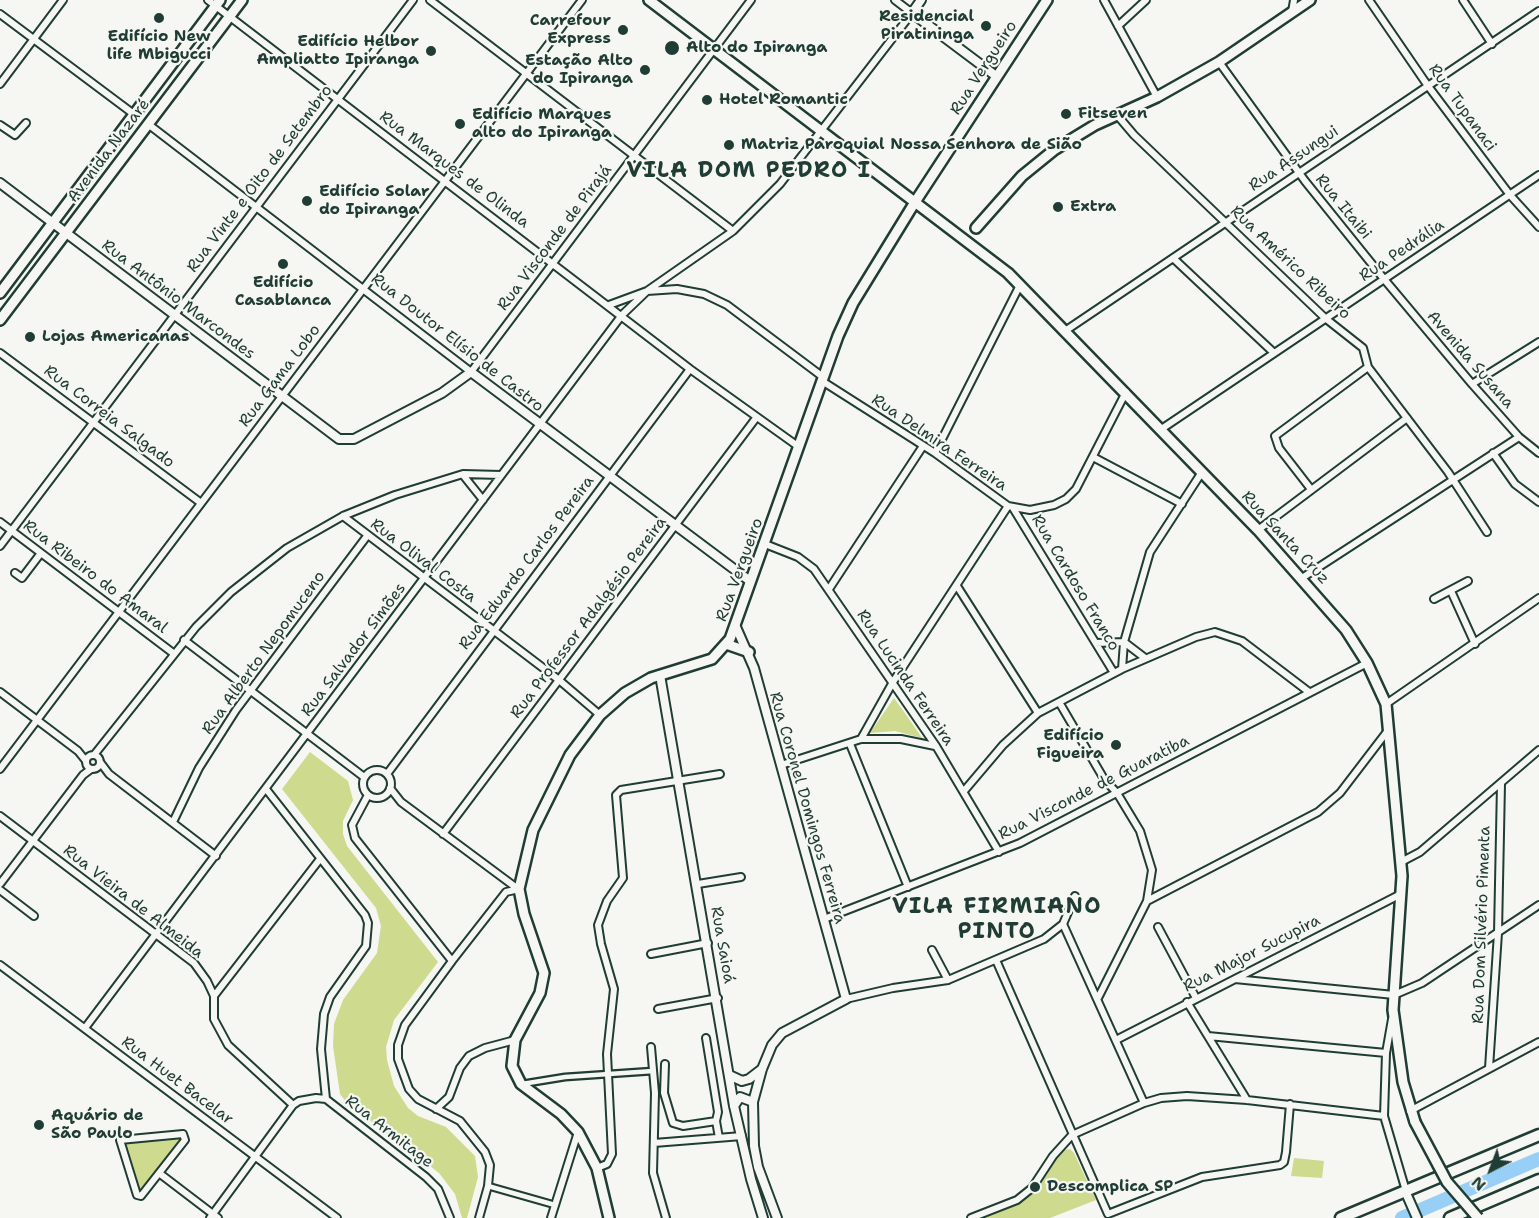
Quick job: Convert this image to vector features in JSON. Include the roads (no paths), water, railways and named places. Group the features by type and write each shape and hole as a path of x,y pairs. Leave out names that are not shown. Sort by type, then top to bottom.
{"main road":[{"name":"Avenida Nazaré","path":"0,320 242,0"},
{"name":"Rua Santa Cruz","path":"649,0 948,226 1020,285 1258,530 1346,630 1367,663 1386,704 1390,729 1402,894 1393,1010 1399,1060 1410,1111 1447,1182 1478,1218"},
{"name":"Rua Vergueiro","path":"521,1084 512,1066 515,1040 540,993 544,973 524,914 519,889 523,863 533,830 548,795 570,755 600,715 625,693 660,675 704,663 718,655 726,644 736,627 750,581 853,303 915,202 1047,0"},
{"name":"Avenida Nazaré","path":"0,293 135,115 215,2"},
{"path":"976,228 1035,164 1077,135 1157,97 1219,62 1306,2"},
{"path":"948,226 976,228"},
{"path":"976,228 983,253"},
{"path":"726,644 749,652"},
{"path":"521,1084 561,1114 578,1132 597,1168 609,1218"},
{"path":"1341,1218 1408,1197 1539,1136"},
{"path":"1450,1218 1539,1180"}],"street":[{"path":"0,84 63,0"},
{"name":"Rua Vinte e Oito de Setembro","path":"0,546 413,0"},
{"path":"430,0 733,231"},
{"name":"Rua Gama Lobo","path":"0,768 582,0"},
{"name":"Rua Visconde de Pirajá","path":"339,439 354,439 442,393 471,372 751,0"},
{"path":"895,0 996,76"},
{"name":"Rua Salvador Simões","path":"85,1028 622,315 647,291 733,231 771,196 921,0"},
{"path":"1104,0 1157,97"},
{"path":"1118,26 1146,0"},
{"path":"1292,12 1293,0"},
{"name":"Rua Tupanaci","path":"1369,0 1428,86 1510,195 1539,227"},
{"path":"1462,0 1492,44"},
{"name":"Rua Marques de Olinda","path":"215,2 229,16 690,369 799,447"},
{"name":"Rua Assungui","path":"1065,331 1539,11"},
{"path":"0,14 135,115"},
{"name":"Rua Itaibi","path":"1219,62 1298,172 1384,279"},
{"name":"Rua Américo Ribeiro","path":"1117,115 1134,135 1325,318 1363,348 1368,367 1452,479 1487,532"},
{"path":"0,125 15,135 26,123"},
{"name":"Rua Doutor Elísio de Castro","path":"148,124 471,372 750,581"},
{"name":"Rua Pedrália","path":"1160,430 1539,175"},
{"name":"Rua Antônio Marcondes","path":"0,183 284,395 339,439"},
{"path":"1173,258 1273,352"},
{"path":"670,275 671,283 677,289"},
{"name":"Avenida Susana","path":"1384,279 1519,437 1539,453"},
{"path":"934,453 1020,285"},
{"name":"Rua Delmira Ferreira","path":"647,291 677,289 704,294 727,305 823,379 1011,506 1037,510 1066,499 1076,489 1094,457 1126,392"},
{"name":"Rua Salvador Simões","path":"609,305 647,291"},
{"path":"1472,384 1539,342"},
{"name":"Rua Correia Salgado","path":"0,353 201,503"},
{"path":"1310,488 1279,448 1275,436 1368,367"},
{"name":"Rua Eduardo Carlos Pereira","path":"387,774 690,369"},
{"name":"Rua Professor Adalgésio Pereira","path":"443,834 756,418"},
{"path":"1258,530 1310,488 1407,418"},
{"path":"1302,578 1519,437"},
{"path":"830,589 923,446"},
{"path":"1493,453 1515,484 1539,502"},
{"path":"1094,457 1182,504"},
{"path":"1122,669 1124,642 1150,552 1202,472"},
{"path":"463,474 483,500"},
{"path":"0,884 173,653 231,592 262,566 302,539 343,516 395,495 463,474 501,475"},
{"path":"861,739 893,682 1011,506"},
{"name":"Rua Cardoso Franco","path":"1011,506 1114,673"},
{"name":"Rua Olival Costa","path":"343,516 559,680 600,715"},
{"name":"Rua Ribeiro do Amaral","path":"0,522 173,653"},
{"name":"Rua Alberto Nepomuceno","path":"173,822 199,768 251,689 367,536"},
{"name":"Rua Lucinda Ferreira","path":"765,544 806,562 830,589 936,747 999,852"},
{"path":"15,573 22,578 41,553"},
{"path":"1434,599 1468,581"},
{"path":"957,586 1038,713"},
{"path":"1451,591 1474,644"},
{"path":"1386,704 1539,597"},
{"name":"Rua Coronel Domingos Ferreira","path":"736,627 749,652 846,999"},
{"path":"964,791 1003,745 1038,713 1122,669 1196,637 1215,632 1227,634 1250,647 1309,692"},
{"path":"184,640 364,777"},
{"path":"1096,644 1124,642 1145,658"},
{"name":"Rua Visconde de Guaratiba","path":"824,919 999,852 1367,663"},
{"name":"Rua Saioá","path":"660,675 718,998 734,1106 751,1179 763,1218"},
{"path":"0,692 78,751 89,766 109,774"},
{"path":"1059,702 1104,779 1117,793 1140,831 1152,870 1147,902 1098,998"},
{"path":"1147,902 1324,807 1340,793 1390,729"},
{"path":"782,765 861,739 901,739 936,747"},
{"path":"850,744 908,887"},
{"path":"1401,862 1420,852 1539,750"},
{"path":"78,751 96,758 109,774 216,856"},
{"path":"89,766 96,758"},
{"path":"364,777 375,770 387,774 390,788 401,802 519,889"},
{"path":"597,1168 607,1164 612,1154 608,1036 614,989 598,925 607,901 623,878 616,795 621,790 720,774"},
{"path":"364,777 363,787 368,795"},
{"name":"Rua Dom Silvério Pimenta","path":"1489,1068 1498,933 1501,783"},
{"path":"383,796 390,788"},
{"name":"Rua Armitage","path":"266,789 365,915 369,935 361,957 330,997 324,1014 321,1049 326,1100 432,1183 438,1189 450,1218"},
{"path":"368,795 383,796 401,802"},
{"path":"368,795 352,825 355,838 452,961"},
{"name":"Rua Vieira de Almeida","path":"0,816 194,963 214,996 214,1019 228,1045 293,1105"},
{"path":"214,996 320,859"},
{"path":"698,885 741,877"},
{"path":"479,1218 488,1186 489,1165 485,1152 460,1121 418,1099 409,1089 398,1059 398,1045 405,1025 452,961 506,892 519,889"},
{"path":"0,890 34,916"},
{"name":"Rua Major Sucupira","path":"1116,1040 1402,894"},
{"path":"777,1218 756,1156 752,1127 753,1102 762,1069 772,1045 782,1033 846,999 893,988 948,980 1044,939 1063,924 1075,896"},
{"path":"1234,979 1394,995 1422,983 1539,905"},
{"path":"1063,924 1144,1103"},
{"path":"1158,927 1196,998"},
{"path":"651,954 708,943"},
{"path":"932,950 948,980"},
{"path":"996,960 1108,1214 1203,1177 1274,1167 1284,1162 1290,1104"},
{"name":"Rua Huet Bacelar","path":"0,965 337,1218"},
{"path":"658,1009 718,998"},
{"path":"1187,1002 1247,1100"},
{"name":"Rua Santa Cruz","path":"1393,1010 1386,1053 1384,1116 1408,1197 1417,1218"},
{"path":"1208,1036 1386,1053"},
{"path":"705,1038 718,1112 716,1121 718,1138"},
{"path":"436,1109 449,1097 460,1068 469,1056 485,1048 515,1040"},
{"path":"1410,1111 1539,1042"},
{"path":"651,1047 656,1189 666,1218"},
{"path":"664,1064 664,1093 673,1123 682,1126 716,1121"},
{"path":"729,1075 742,1081 749,1079 762,1069"},
{"path":"521,1084 565,1077 609,1076 653,1071"},
{"path":"971,1218 1017,1200 1032,1188 1053,1156 1072,1135 1144,1103 1174,1096 1290,1104 1384,1116"},
{"path":"734,1106 743,1097 753,1102"},
{"path":"159,1173 214,1217 293,1105 299,1101 326,1100"},
{"path":"551,1218 578,1132"},
{"path":"183,1134 185,1140 159,1173 141,1196 137,1195 119,1141 183,1134"},
{"path":"654,1143 742,1136"},
{"path":"488,1186 555,1205"}],"waterway":[{"path":"1402,1218 1539,1159"}],"place":[{"name":"Edifício New life Mbigucci","path":"159,18"},
{"name":"Residencial Piratininga","path":"986,26"},
{"name":"Carrefour Express","path":"623,30"},
{"name":"Alto do Ipiranga","path":"672,48"},
{"name":"Edifício Helbor Ampliatto Ipiranga","path":"431,51"},
{"name":"Estação Alto do Ipiranga","path":"645,70"},
{"name":"Hotel Romantic","path":"707,100"},
{"name":"Fitseven","path":"1066,114"},
{"name":"Edifício Marques alto do Ipiranga","path":"460,124"},
{"name":"Matriz Paroquial Nossa Senhora de Sião","path":"729,145"},
{"name":"Edifício Solar do Ipiranga","path":"307,201"},
{"name":"Extra","path":"1058,207"},
{"name":"Edifício Casablanca","path":"283,264"},
{"name":"Lojas Americanas","path":"30,337"},
{"name":"Edifício Figueira","path":"1116,745"},
{"name":"Aquário de São Paulo","path":"39,1125"},
{"name":"Descomplica SP","path":"1035,1187"}],"district":[{"name":"VILA DOM PEDRO I","path":"749,171"},
{"name":"VILA FIRMIANO PINTO","path":"997,920"}]}
